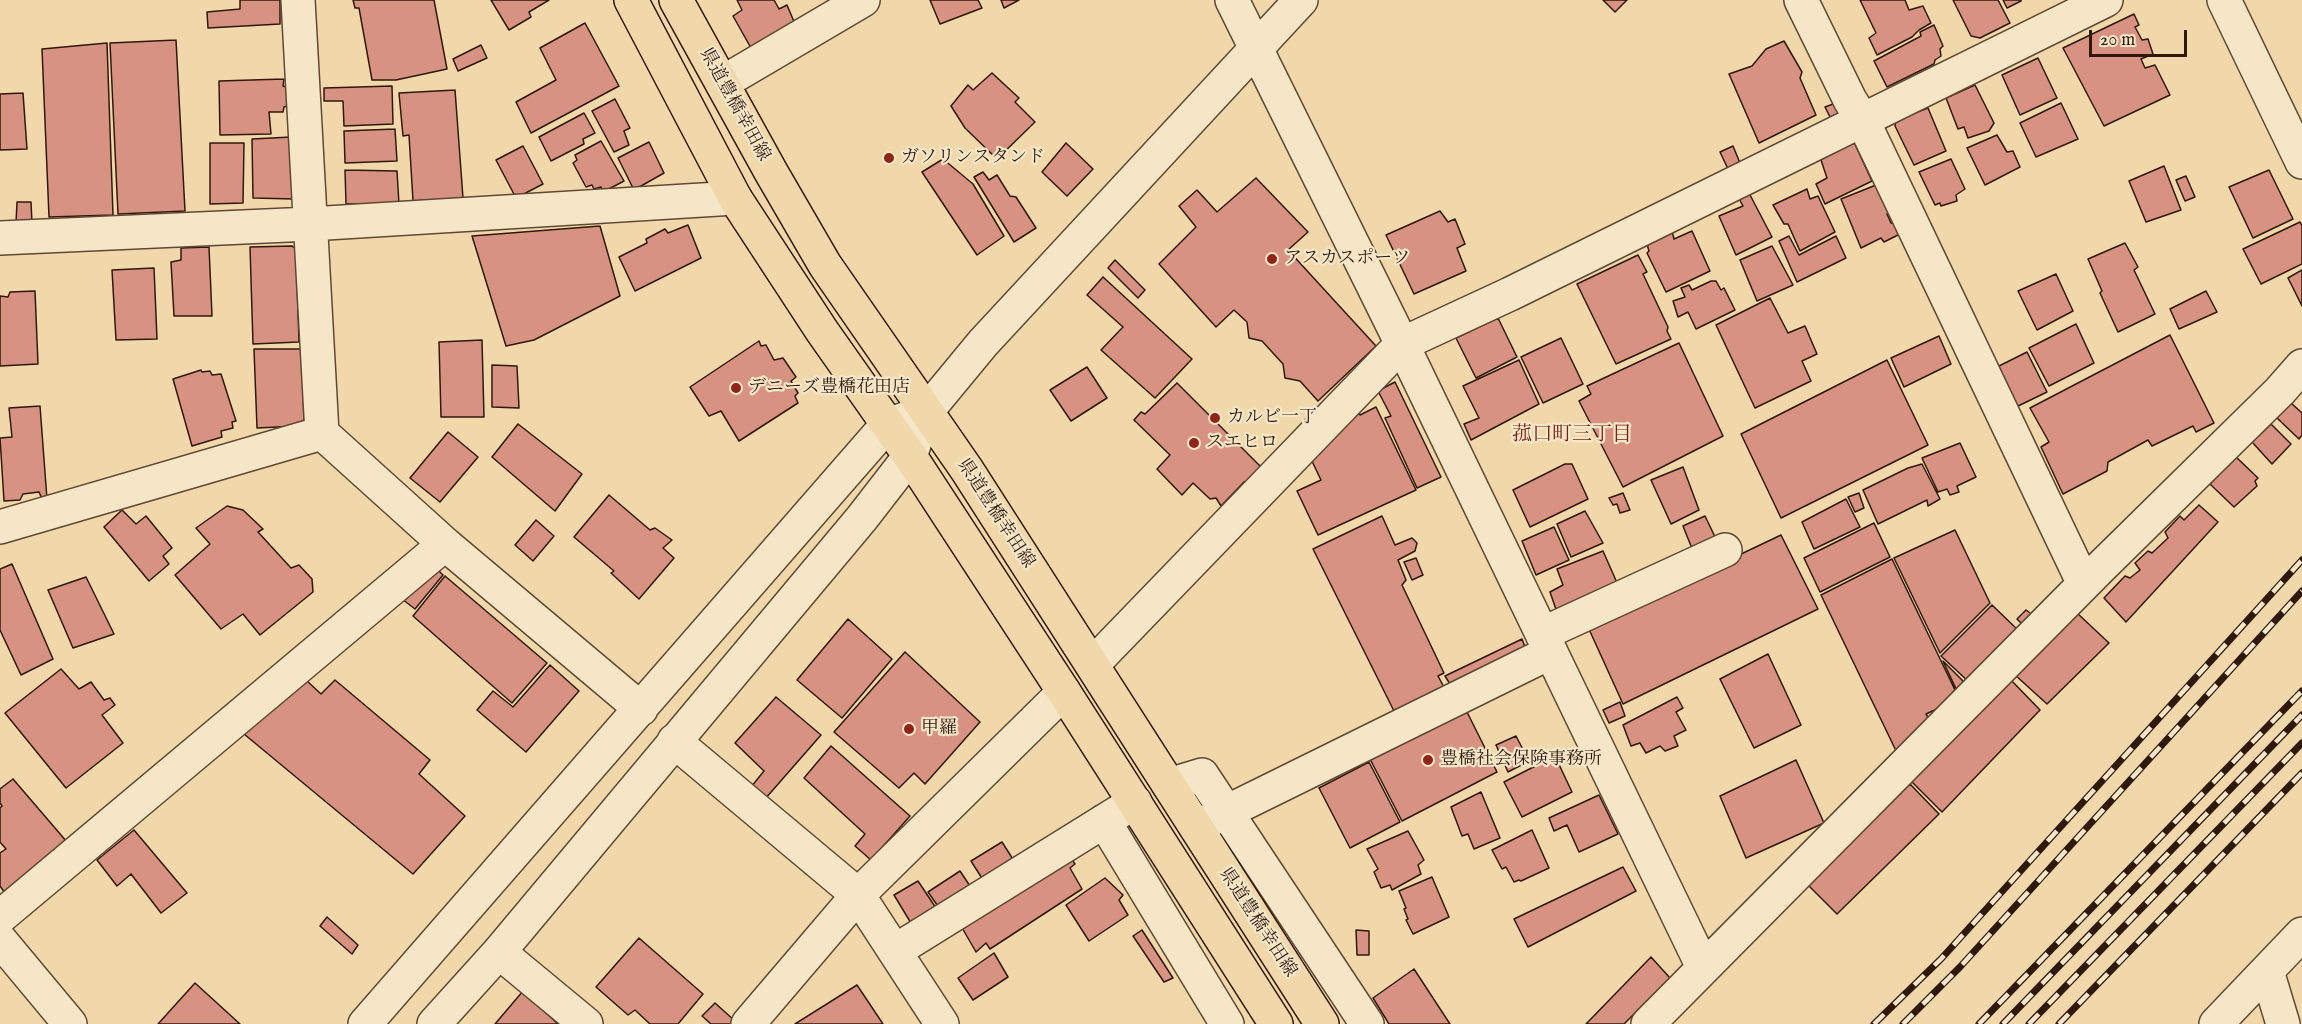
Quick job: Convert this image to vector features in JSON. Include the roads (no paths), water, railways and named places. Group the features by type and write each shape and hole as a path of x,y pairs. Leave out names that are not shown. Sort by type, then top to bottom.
{"main road":[{"path":"631,0 735,198 822,331 910,456 1276,1024"},
{"name":"県道豊橋幸田線","path":"676,0 825,265 967,470 1322,1024"}],"street":[{"path":"298,0 322,433 445,544 640,709"},
{"path":"722,83 863,0"},
{"path":"1232,0 1402,344 1703,967"},
{"path":"434,1024 499,952 862,518 910,456 926,412 983,343 1301,0"},
{"path":"1801,0 1850,100 1863,121 2084,584"},
{"path":"1093,664 1402,344 1510,294 2106,0"},
{"path":"2224,0 2302,162"},
{"path":"0,238 310,224 735,198"},
{"path":"1648,1024 2084,584 2280,391 2302,366"},
{"path":"366,1024 887,425 926,412"},
{"path":"0,527 322,433"},
{"path":"0,917 445,544"},
{"path":"1196,827 1725,550"},
{"path":"748,1024 858,895 1064,692"},
{"path":"674,741 858,895 942,1024"},
{"path":"1169,785 1202,775 1367,1024"},
{"path":"895,951 1135,802"},
{"path":"1104,821 1227,1024"},
{"path":"2216,1024 2302,934"},
{"path":"0,940 70,1024"},
{"path":"499,952 586,1024"},
{"path":"2267,970 2283,1024"}],"railway":[{"path":"1874,1024 1941,959 2302,560"},
{"path":"1903,1024 1960,967 2302,591"},
{"path":"1979,1024 2302,691"},
{"path":"2003,1024 2302,715"},
{"path":"2029,1024 2302,743"},
{"path":"2059,1024 2302,773"}],"place":[{"name":"ガソリンスタンド","path":"889,158"},
{"name":"アスカスポーツ","path":"1272,259"},
{"name":"デニーズ豊橋花田店","path":"736,388"},
{"name":"カルビ一丁","path":"1215,418"},
{"name":"スエヒロ","path":"1194,443"},
{"name":"甲羅","path":"909,729"},
{"name":"豊橋社会保険事務所","path":"1428,760"}],"district":[{"name":"菰口町三丁目","path":"1572,436"}]}
